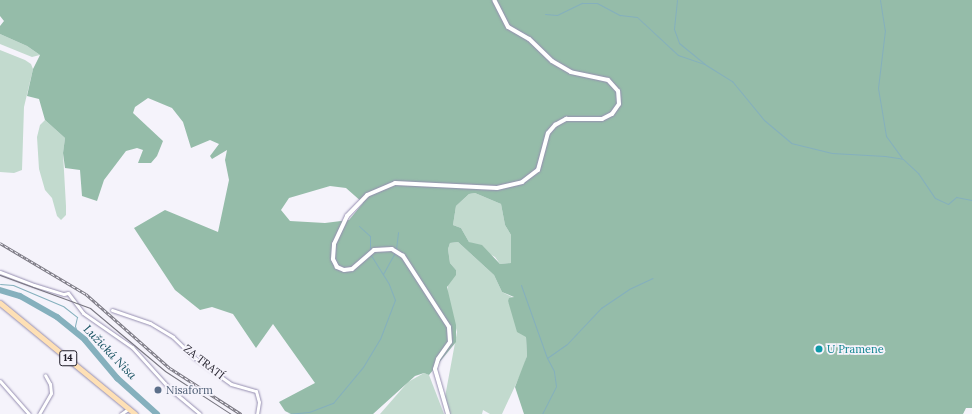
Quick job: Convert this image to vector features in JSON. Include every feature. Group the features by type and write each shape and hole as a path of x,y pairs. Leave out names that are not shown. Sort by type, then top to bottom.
{"main road":[{"name":"14","path":"0,303 135,414"}],"street":[{"path":"448,414 435,369 438,359 450,342 449,327 403,256 392,249 374,250 352,269 344,270 336,266 333,259 334,244 347,216 367,195 395,183 497,188 522,182 538,170 548,133 556,125 566,119 602,119 612,114 619,104 618,91 610,82 566,70 552,61 529,39 508,27 494,0"},
{"path":"0,272 34,286 64,294 68,293 83,313 132,347 168,388 200,414"},
{"name":"ZA TRATÍ","path":"112,310 150,323 173,337 196,358 232,384 256,391 259,402 258,414"},
{"path":"39,414 50,393 50,384 45,375"},
{"path":"0,381 28,414"},
{"path":"121,414 128,409"}],"green space":[{"path":"0,0 972,0 972,408 966,408 963,414 524,414 515,387 527,356 526,337 517,332 508,301 509,298 514,297 502,292 494,275 458,242 450,243 448,249 450,263 456,270 456,275 447,287 456,325 456,342 429,375 424,373 415,376 373,414 291,414 285,411 279,402 315,383 273,324 256,348 233,314 212,307 200,310 175,290 134,228 165,210 218,232 229,180 225,160 227,150 212,159 210,156 219,144 210,140 191,148 183,122 172,108 148,98 135,107 133,113 163,141 157,156 151,163 138,163 143,150 137,148 126,151 104,180 97,201 82,196 80,170 65,168 63,153 65,138 45,120 39,99 27,96 33,69 40,55 27,46 0,34 0,26 4,21 0,16","holes":["330,186 346,188 363,203 349,220 325,223 290,221 281,210 289,198","475,193 501,204 505,225 511,235 511,263 500,264 482,245 469,242 461,228 453,225 456,206 469,194"]},
{"path":"0,34 27,46 40,55 32,57 0,44"},
{"path":"0,50 25,60 31,64 33,69 24,107 22,170 14,173 0,172"},
{"path":"45,120 65,138 63,153 66,215 61,220 57,216 52,198 45,190 39,169 37,137 40,125"},
{"path":"475,193 501,204 505,225 511,235 511,263 500,264 495,257 469,242 461,228 453,225 456,206 469,194"},
{"path":"458,242 494,275 502,292 514,298 508,301 526,336 527,356 523,369 502,414 490,414 483,410 482,414 450,414 445,397 457,332 447,295 448,284 456,270 450,263 448,249 450,243"},
{"path":"424,373 429,375 444,414 380,414 408,382"}],"waterway":[{"path":"677,0 674,29 679,43 706,65 732,81 764,120 791,143 832,153 885,156 903,159 918,173 935,198 948,204 956,197 972,200"},
{"path":"880,0 885,30 878,88 886,136 902,158"},
{"path":"545,14 557,15 582,3 597,3 620,15 637,17 678,55 704,64"},
{"path":"359,226 370,236 370,250"},
{"path":"396,249 398,232"},
{"path":"383,274 395,252"},
{"path":"287,414 309,412 333,403 363,367 380,339 395,300 389,284 371,255"},
{"path":"542,414 556,386 554,371 547,358 567,344 601,308 629,289 653,278"},
{"path":"0,284 13,285 63,306 77,317 75,326 78,336"},
{"path":"521,285 547,358"},
{"name":"Lužická Nisa","path":"0,290 20,296 57,317 85,340 117,378 157,414"}],"tram line":[{"path":"0,275 90,308 165,371 231,414"}],"railway":[{"path":"0,243 86,294 170,368 241,414"}],"place":[{"name":"U Pramene","path":"819,349"},
{"name":"Nisaform","path":"158,390"}]}
